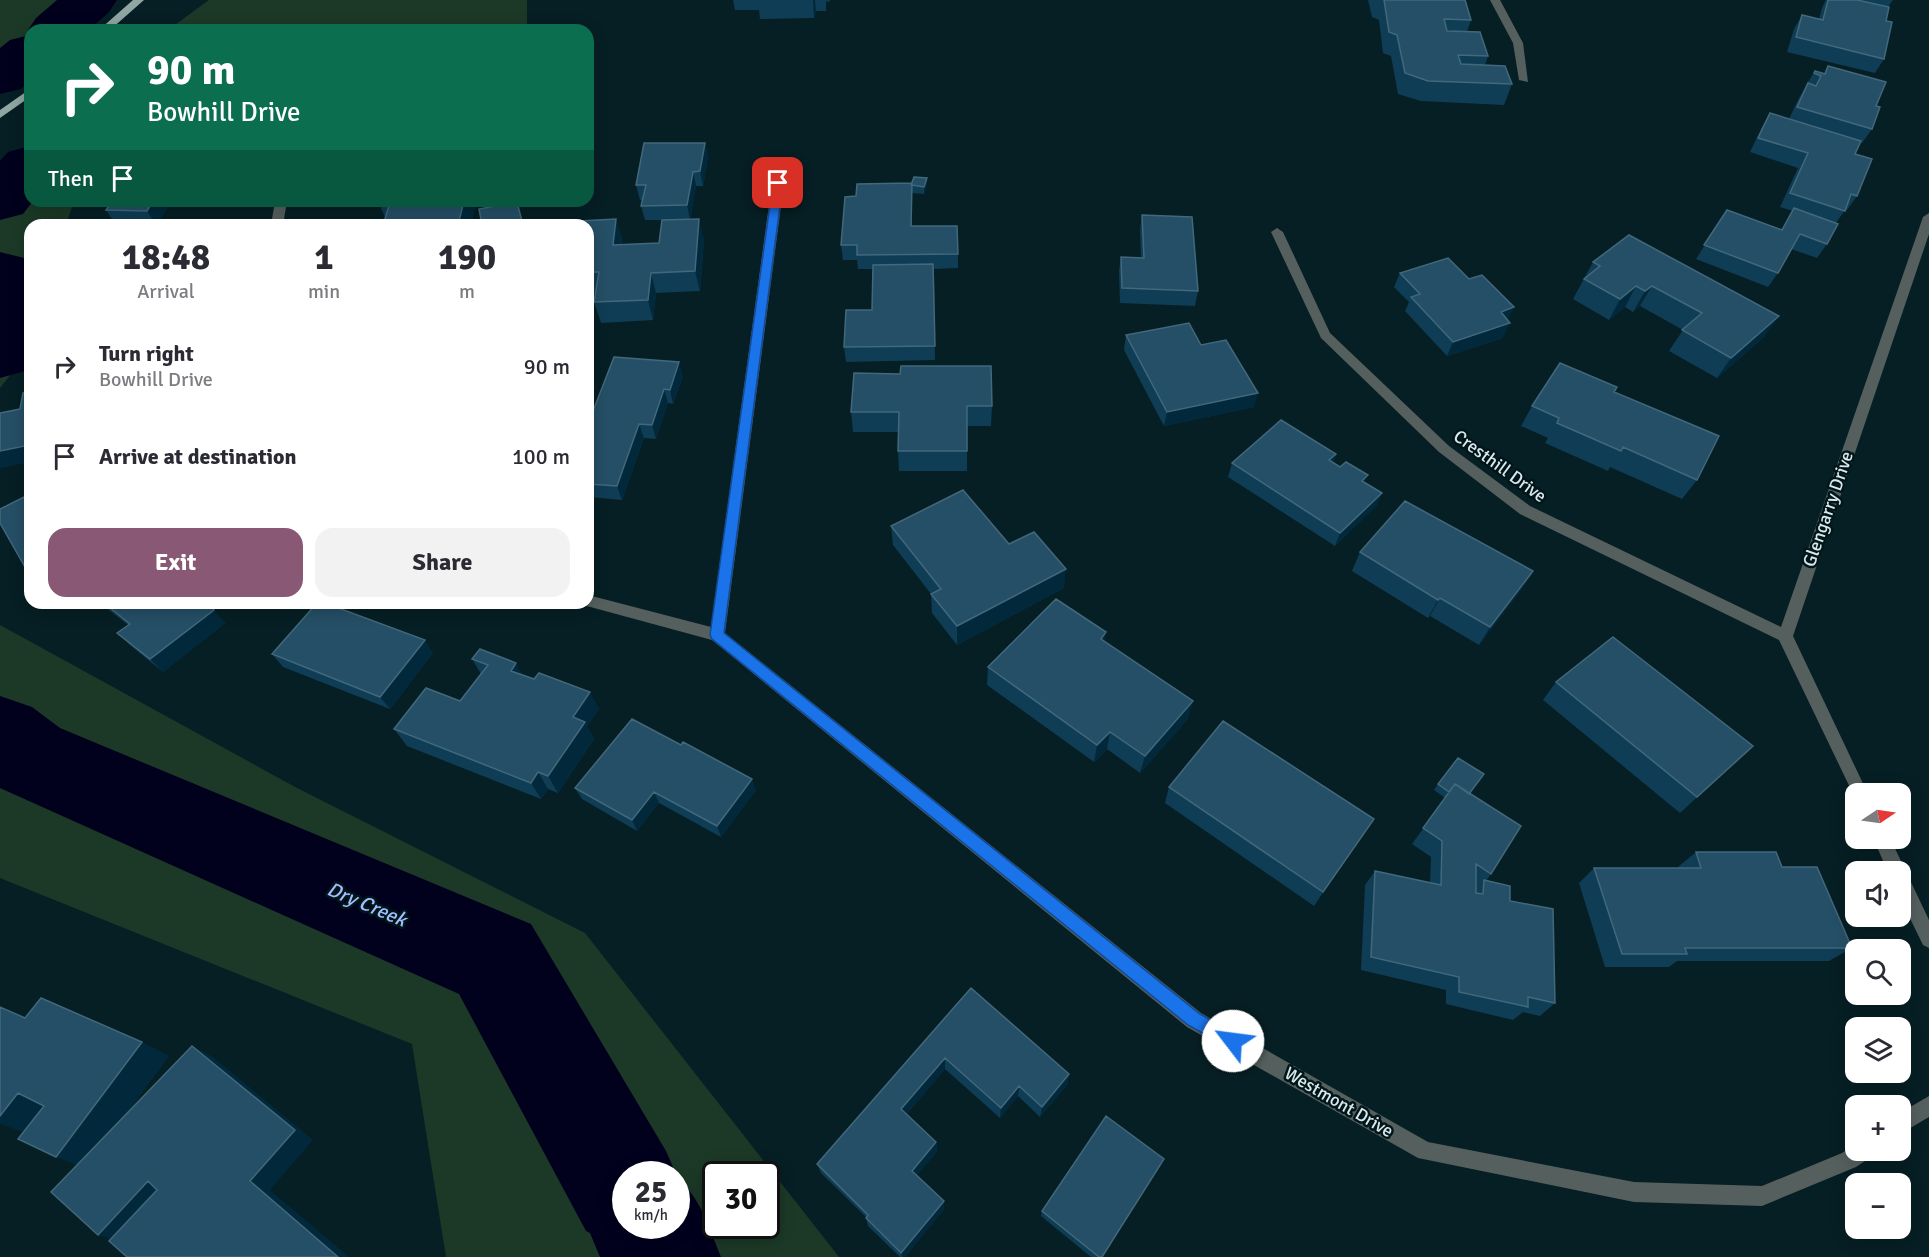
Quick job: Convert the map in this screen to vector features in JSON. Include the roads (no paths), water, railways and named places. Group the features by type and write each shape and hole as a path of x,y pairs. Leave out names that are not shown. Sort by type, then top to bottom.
{"main road":[{"path":"111,24 139,0"},
{"path":"0,115 24,97"}],"street":[{"path":"1495,0 1518,44 1524,80"},
{"path":"717,635 778,183"},
{"name":"Glengarry Drive","path":"1785,636 1929,217"},
{"name":"Cresthill Drive","path":"1277,232 1325,335 1444,449 1525,510 1785,636"},
{"name":"Westmont Drive","path":"594,603 717,635 1194,1020 1425,1151 1634,1192 1762,1196 1847,1161"},
{"path":"1785,636 1855,783"},
{"path":"1911,902 1929,939"},
{"path":"1911,1118 1929,1106"}],"waterway":[{"name":"Dry Creek","path":"63,24 90,0"},
{"path":"0,77 24,57"},
{"name":"Dry Creek","path":"0,200 24,172"},
{"name":"Dry Creek","path":"0,274 3,351 0,353"},
{"name":"Dry Creek","path":"0,735 28,757 495,959 612,1166"},
{"name":"Dry Creek","path":"653,1239 663,1257"}]}
